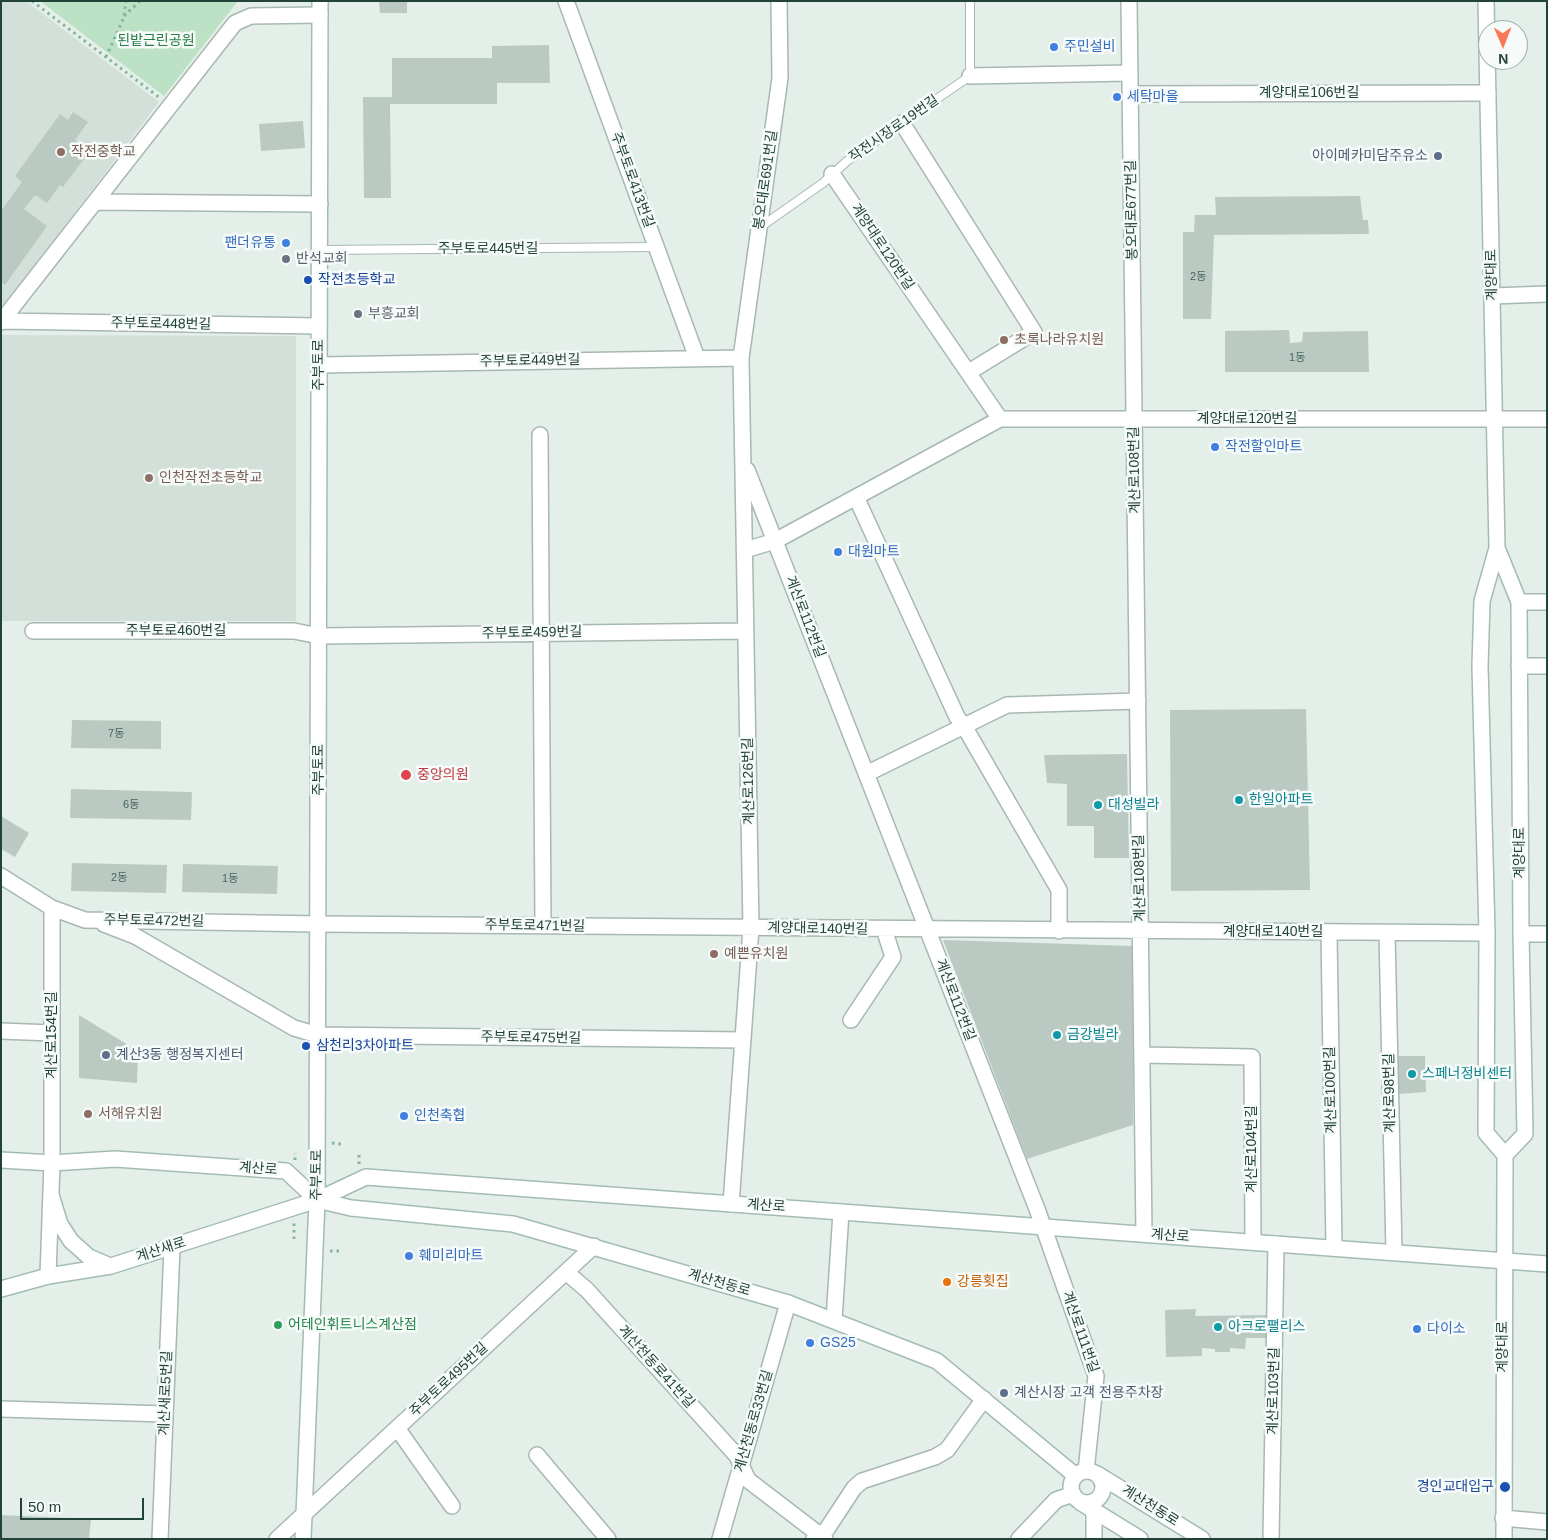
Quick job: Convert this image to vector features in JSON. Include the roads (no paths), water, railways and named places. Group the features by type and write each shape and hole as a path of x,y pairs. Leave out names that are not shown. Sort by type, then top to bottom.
{"street":[{"name":"주부토로413번길","path":"566,1 698,358"},
{"name":"봉오대로691번길","path":"741,358 780,78 779,1"},
{"name":"봉오대로677번길","path":"1129,1 1135,419"},
{"name":"계양대로","path":"1486,1 1496,548 1482,601 1480,666 1487,933 1486,1133 1505,1155 1504,1539"},
{"path":"2,322 235,23 251,16 320,8"},
{"name":"주부토로","path":"303,1539 318,1200 320,8"},
{"path":"970,76 1130,73"},
{"name":"계양대로106번길","path":"1130,94 1488,93"},
{"path":"902,123 1034,332 969,372"},
{"name":"계양대로120번길","path":"832,174 1000,418"},
{"path":"96,202 320,204"},
{"path":"1492,296 1547,294"},
{"name":"주부토로448번길","path":"2,322 319,326"},
{"name":"주부토로449번길","path":"320,365 741,358"},
{"name":"계산로126번길","path":"731,1204 751,928 741,358"},
{"name":"계양대로120번길","path":"745,550 775,541 1000,418 1547,419"},
{"name":"계산로108번길","path":"1135,419 1144,1234"},
{"path":"540,435 543,926"},
{"name":"계산로112번길","path":"743,460 1044,1227"},
{"path":"856,497 957,717 964,726 1058,890 1059,931"},
{"name":"계양대로","path":"1496,548 1519,602 1521,934 1526,1134 1505,1155"},
{"path":"1519,602 1547,602"},
{"name":"주부토로460번길","path":"33,631 294,631 319,636"},
{"name":"주부토로459번길","path":"319,636 746,631"},
{"path":"1519,666 1547,666"},
{"path":"866,774 1007,705 1138,701"},
{"name":"주부토로472번길","path":"1,876 52,908 85,920 318,924"},
{"name":"계산로154번길","path":"48,1276 52,1163 52,908"},
{"name":"주부토로475번길","path":"96,920 135,936 294,1028 318,1035 743,1040"},
{"name":"주부토로471번길","path":"318,924 751,928"},
{"name":"계양대로140번길","path":"751,928 1487,933"},
{"name":"계양대로140번길","path":"851,1020 892,957 884,929"},
{"name":"계산로100번길","path":"1329,933 1334,1248"},
{"name":"계산로98번길","path":"1387,933 1394,1252"},
{"path":"1521,934 1547,934"},
{"path":"1,1031 52,1033"},
{"name":"계산로104번길","path":"1142,1055 1252,1057 1253,1242"},
{"name":"계산로","path":"1,1160 52,1163 115,1159 286,1171 318,1200 366,1177 1547,1264"},
{"path":"51,1195 60,1224 71,1241 89,1257 111,1266"},
{"name":"계산천동로","path":"318,1200 351,1208 513,1224 788,1303 834,1320 937,1361 984,1399 1086,1473 1202,1539"},
{"name":"계산새로","path":"1,1289 48,1276 111,1266 318,1200"},
{"path":"834,1320 841,1212"},
{"name":"계산로111번길","path":"1044,1227 1096,1376 1086,1473"},
{"name":"계산로103번길","path":"1271,1539 1276,1244"},
{"name":"주부토로495번길","path":"277,1539 594,1246"},
{"name":"계산새로5번길","path":"160,1539 172,1247"},
{"name":"계산천동로41번길","path":"566,1272 587,1290 737,1456 748,1480 820,1538"},
{"name":"계산천동로33번길","path":"720,1539 788,1303"},
{"path":"820,1538 854,1488 862,1482 935,1458 947,1450 984,1399"},
{"path":"1,1409 165,1414"},
{"path":"397,1428 452,1506"},
{"path":"537,1455 608,1539"},
{"path":"1019,1539 1056,1500 1076,1498 1087,1504 1095,1502 1102,1494 1104,1484 1086,1473 1071,1484 1076,1498 1140,1539"},
{"path":"1094,1510 1094,1539"},
{"path":"1503,1518 1547,1522"}],"lane":[{"path":"970,1 970,76"},
{"name":"작전시장로19번길","path":"759,228 847,161 970,76"},
{"name":"주부토로445번길","path":"320,250 657,248"}],"place":[{"name":"주민설비","path":"1054,47"},
{"name":"세탁마을","path":"1117,97"},
{"name":"작전중학교","path":"61,152"},
{"name":"아이메카미담주유소","path":"1438,156"},
{"name":"팬더유통","path":"286,243"},
{"name":"반석교회","path":"286,259"},
{"name":"작전초등학교","path":"308,280"},
{"name":"부흥교회","path":"358,314"},
{"name":"초록나라유치원","path":"1004,340"},
{"name":"작전할인마트","path":"1215,447"},
{"name":"인천작전초등학교","path":"149,478"},
{"name":"대원마트","path":"838,552"},
{"name":"중앙의원","path":"406,775"},
{"name":"한일아파트","path":"1239,800"},
{"name":"대성빌라","path":"1098,805"},
{"name":"예쁜유치원","path":"714,954"},
{"name":"금강빌라","path":"1057,1035"},
{"name":"삼천리3차아파트","path":"306,1046"},
{"name":"계산3동 행정복지센터","path":"106,1055"},
{"name":"스페너정비센터","path":"1412,1074"},
{"name":"서해유치원","path":"88,1114"},
{"name":"인천축협","path":"404,1116"},
{"name":"훼미리마트","path":"409,1256"},
{"name":"강릉횟집","path":"947,1282"},
{"name":"어테인휘트니스계산점","path":"278,1325"},
{"name":"아크로팰리스","path":"1218,1327"},
{"name":"다이소","path":"1417,1329"},
{"name":"GS25","path":"810,1343"},
{"name":"계산시장 고객 전용주차장","path":"1004,1393"},
{"name":"경인교대입구","path":"1505,1487"}],"park label":[{"name":"된밭근린공원","path":"156,41"}]}
